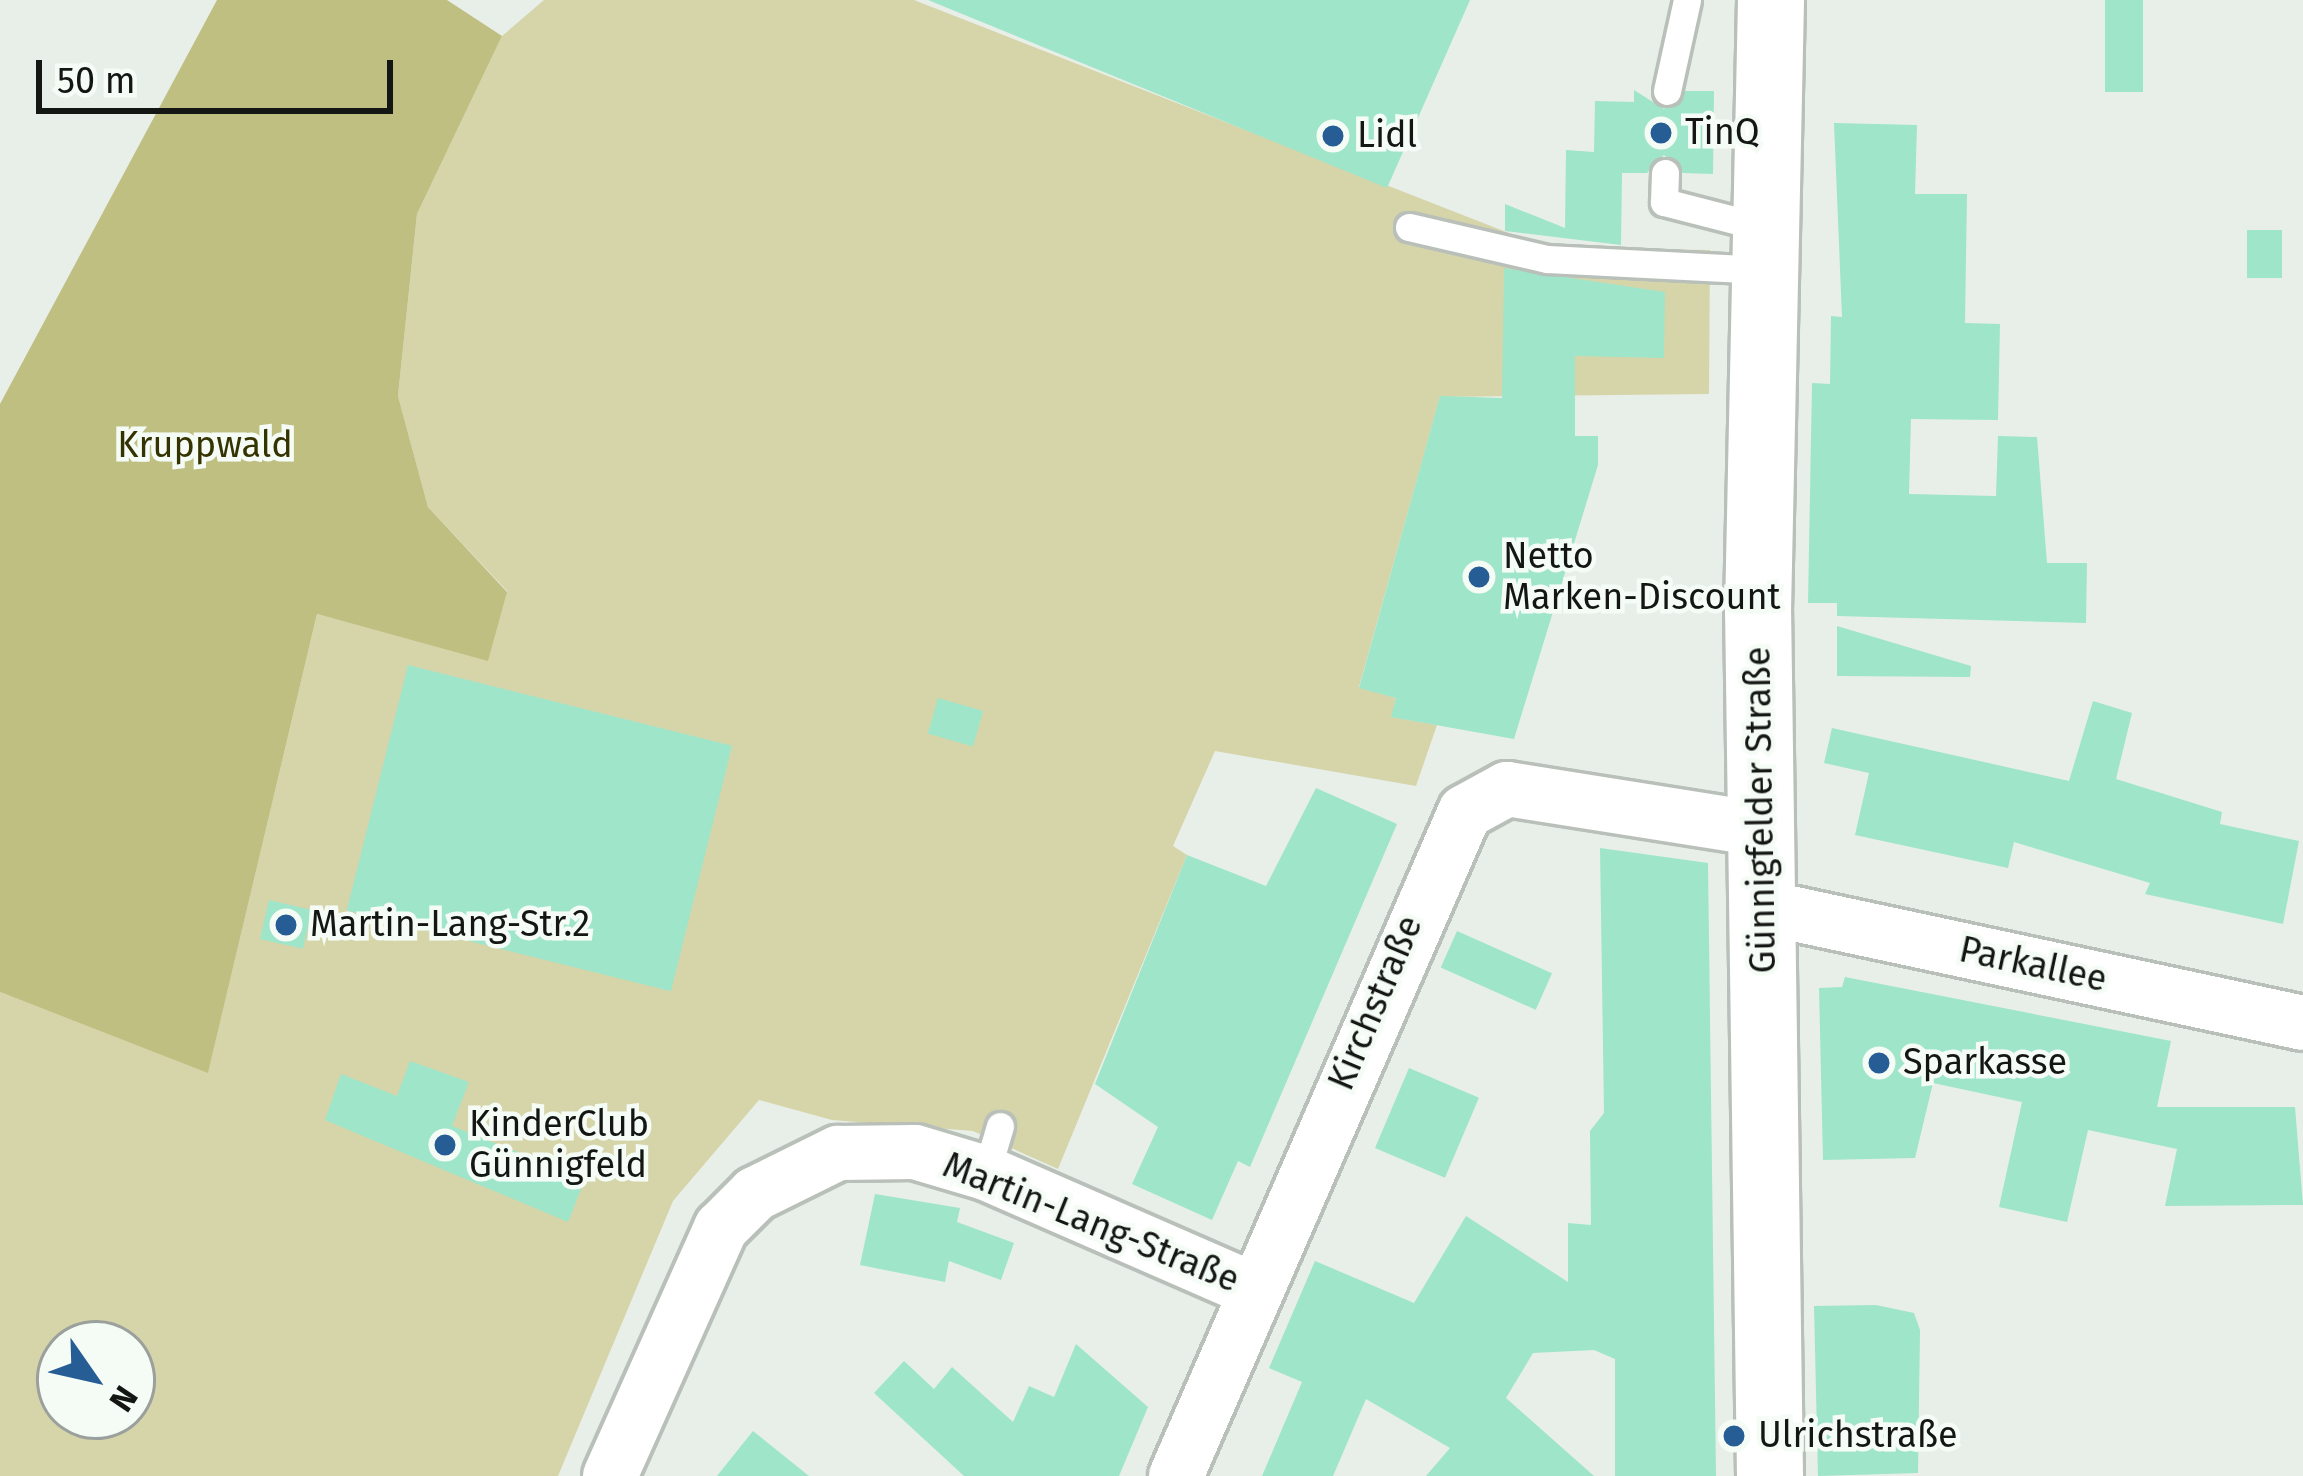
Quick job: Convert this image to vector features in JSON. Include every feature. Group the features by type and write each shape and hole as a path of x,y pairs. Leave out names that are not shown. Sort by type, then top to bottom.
{"street":[{"name":"Günnigfelder Straße","path":"1770,1476 1759,829 1771,0"},
{"name":"Kirchstraße","path":"1176,1476 1465,812 1507,789 1759,829"},
{"name":"Parkallee","path":"1762,907 2303,1023"},
{"name":"Martin-Lang-Straße","path":"610,1476 685,1291 755,1194 838,1153 993,1150 1254,1290"}],"lane":[{"path":"1667,91 1688,0"},
{"path":"1665,173 1664,202 1764,249"},
{"path":"1409,227 1547,260 1764,249"}],"green space":[{"name":"Kruppwald","path":"217,0 447,0 502,36 417,214 398,396 428,507 507,592 488,661 317,614 208,1073 0,992 0,404"},
{"path":"544,0 914,0 1547,248 1710,250 1709,394 1440,397 1359,687 1396,698 1392,717 1437,725 1416,786 1215,751 1173,846 1187,855 1058,1169 973,1131 832,1120 759,1100 673,1201 558,1476 0,1476 0,992 208,1072 317,614 487,660 507,591 428,507 398,396 417,214 502,36"}],"building":[{"name":"Lidl","path":"928,0 1470,0 1387,188"},
{"path":"2105,0 2143,0 2143,92 2105,92"},
{"path":"1634,90 1664,109 1685,91 1714,91 1713,174 1683,173 1664,155 1647,173 1622,173 1621,245 1505,231 1505,204 1565,228 1566,150 1594,152 1595,101 1634,102"},
{"path":"1834,123 1917,125 1915,194 1967,194 1965,323 2000,324 1998,420 1911,419 1909,494 1996,496 1998,436 2037,437 2047,563 2087,563 2086,623 1837,616 1837,603 1808,603 1812,383 1830,384 1831,316 1842,317"},
{"path":"2247,230 2282,230 2282,278 2247,278"},
{"name":"Netto Marken-Discount","path":"1504,268 1665,292 1664,358 1575,356 1575,436 1598,436 1598,465 1514,739 1391,717 1396,698 1359,688 1440,396 1502,398"},
{"path":"1837,626 1971,666 1970,677 1837,676"},
{"path":"408,665 732,746 671,991 347,910"},
{"path":"938,698 983,711 973,747 928,734"},
{"path":"2093,701 2132,713 2116,779 2222,812 2220,824 2299,841 2283,924 2145,894 2150,883 2014,842 2008,868 1855,835 1869,773 1824,763 1832,728 2069,781"},
{"path":"1316,788 1397,824 1250,1167 1238,1161 1212,1220 1132,1184 1158,1127 1095,1084 1187,855 1266,886"},
{"path":"1600,848 1708,863 1716,1476 1615,1476 1615,1359 1594,1350 1533,1353 1506,1398 1594,1476 1426,1476 1450,1448 1366,1399 1333,1476 1262,1476 1302,1382 1269,1368 1315,1261 1414,1303 1466,1216 1568,1282 1568,1223 1591,1225 1590,1131 1604,1113"},
{"name":"Martin-Lang-Str.2","path":"269,900 312,910 303,949 260,939"},
{"path":"1457,931 1552,973 1536,1010 1441,968"},
{"path":"1845,977 2171,1041 2157,1107 2295,1107 2303,1205 2165,1206 2177,1149 2088,1130 2067,1222 1999,1207 2022,1102 1933,1083 1915,1158 1823,1160 1819,988 1842,987"},
{"name":"KinderClub Günnigfeld","path":"410,1061 469,1082 452,1126 585,1179 568,1222 325,1120 341,1074 397,1096"},
{"path":"1409,1068 1479,1098 1445,1178 1375,1148"},
{"path":"875,1194 960,1208 957,1222 1014,1243 1001,1280 949,1261 945,1282 860,1265"},
{"path":"1876,1305 1914,1313 1920,1330 1918,1473 1818,1476 1814,1306"},
{"path":"1076,1344 1148,1407 1119,1476 964,1476 874,1393 904,1361 934,1389 952,1367 1013,1422 1029,1386 1054,1397"},
{"path":"753,1431 809,1476 717,1476"}],"place":[{"name":"TinQ","path":"1661,133"},
{"name":"Lidl","path":"1333,136"},
{"name":"Netto Marken-Discount","path":"1479,577"},
{"name":"Martin-Lang-Str.2","path":"286,925"},
{"name":"Sparkasse","path":"1879,1063"},
{"name":"KinderClub Günnigfeld","path":"445,1145"},
{"name":"Ulrichstraße","path":"1734,1436"}]}
